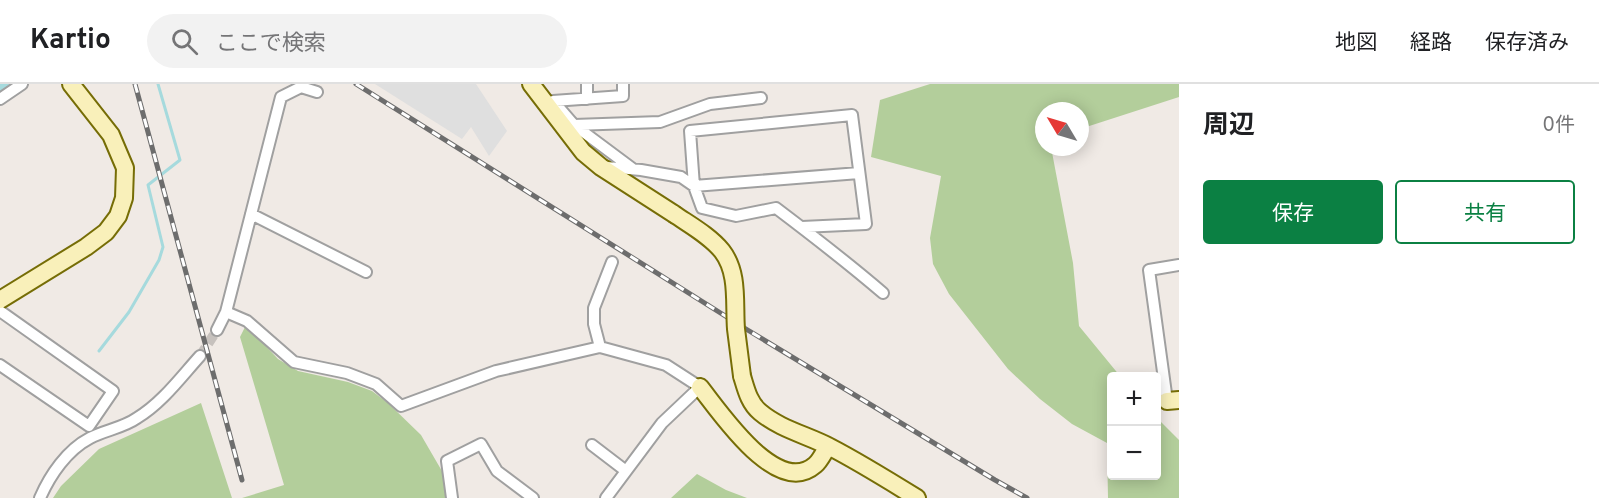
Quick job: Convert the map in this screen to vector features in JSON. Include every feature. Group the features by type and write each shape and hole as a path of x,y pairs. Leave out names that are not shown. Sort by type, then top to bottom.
{"street":[{"path":"0,99 22,84"},
{"path":"0,300 86,247 106,232 118,216 124,198 125,168 111,135 71,84"},
{"path":"531,84 574,143 601,167 674,214 722,250 730,264 735,288 736,328 742,376 747,394 758,411 782,426 828,446 917,498"},
{"path":"540,84 574,125 633,169"},
{"path":"586,84 587,99"},
{"path":"553,101 623,96 623,84"},
{"path":"218,330 226,312 281,97 301,87 317,92"},
{"path":"574,125 660,122 710,104 760,98"},
{"path":"802,227 866,224 852,116 690,131 693,186 702,208 736,216 776,208 802,227 835,251 883,293"},
{"path":"601,167 633,169 681,177 693,186 859,173"},
{"path":"251,214 366,272"},
{"path":"600,347 594,324 594,308 612,262"},
{"path":"1173,401 1149,270 1179,265"},
{"path":"0,311 113,391 89,426 0,364"},
{"path":"226,312 247,321 294,362 347,374 376,384 401,406 496,370 600,347 666,365 700,387 745,442 764,460 778,469 800,472 815,465 828,446"},
{"path":"40,498 47,482 64,459 89,439 138,418 165,395 200,356"},
{"path":"606,498 662,423 700,387"},
{"path":"452,498 447,461 481,444 497,471 533,498"},
{"path":"592,445 626,471"}],"green space":[{"path":"930,84 1179,84 1179,97 1089,126 1089,102 1035,102 1035,156 1053,156 1073,263 1079,326 1117,372 1107,372 1107,443 1072,424 1040,399 1008,369 949,294 933,264 930,238 941,176 871,157 880,100"},
{"path":"246,325 278,359 298,371 348,382 372,391 388,403 421,435 446,478 445,498 242,498 284,485 240,337"},
{"path":"201,403 232,498 53,498 61,486 99,449"},
{"path":"1161,422 1179,440 1179,498 1108,498 1108,480 1161,480"},
{"path":"697,474 726,490 747,498 671,498"}],"shaded area":[{"path":"375,84 476,84 507,131 489,156 471,127 462,139"}],"waterway":[{"path":"0,87 5,84"},
{"path":"99,351 129,312 159,260 163,247 148,185 180,160 158,84"}],"tunnel":[{"path":"200,356 217,330"}],"railway":[{"path":"135,84 242,480"},
{"path":"356,84 746,329 1027,498"}]}
